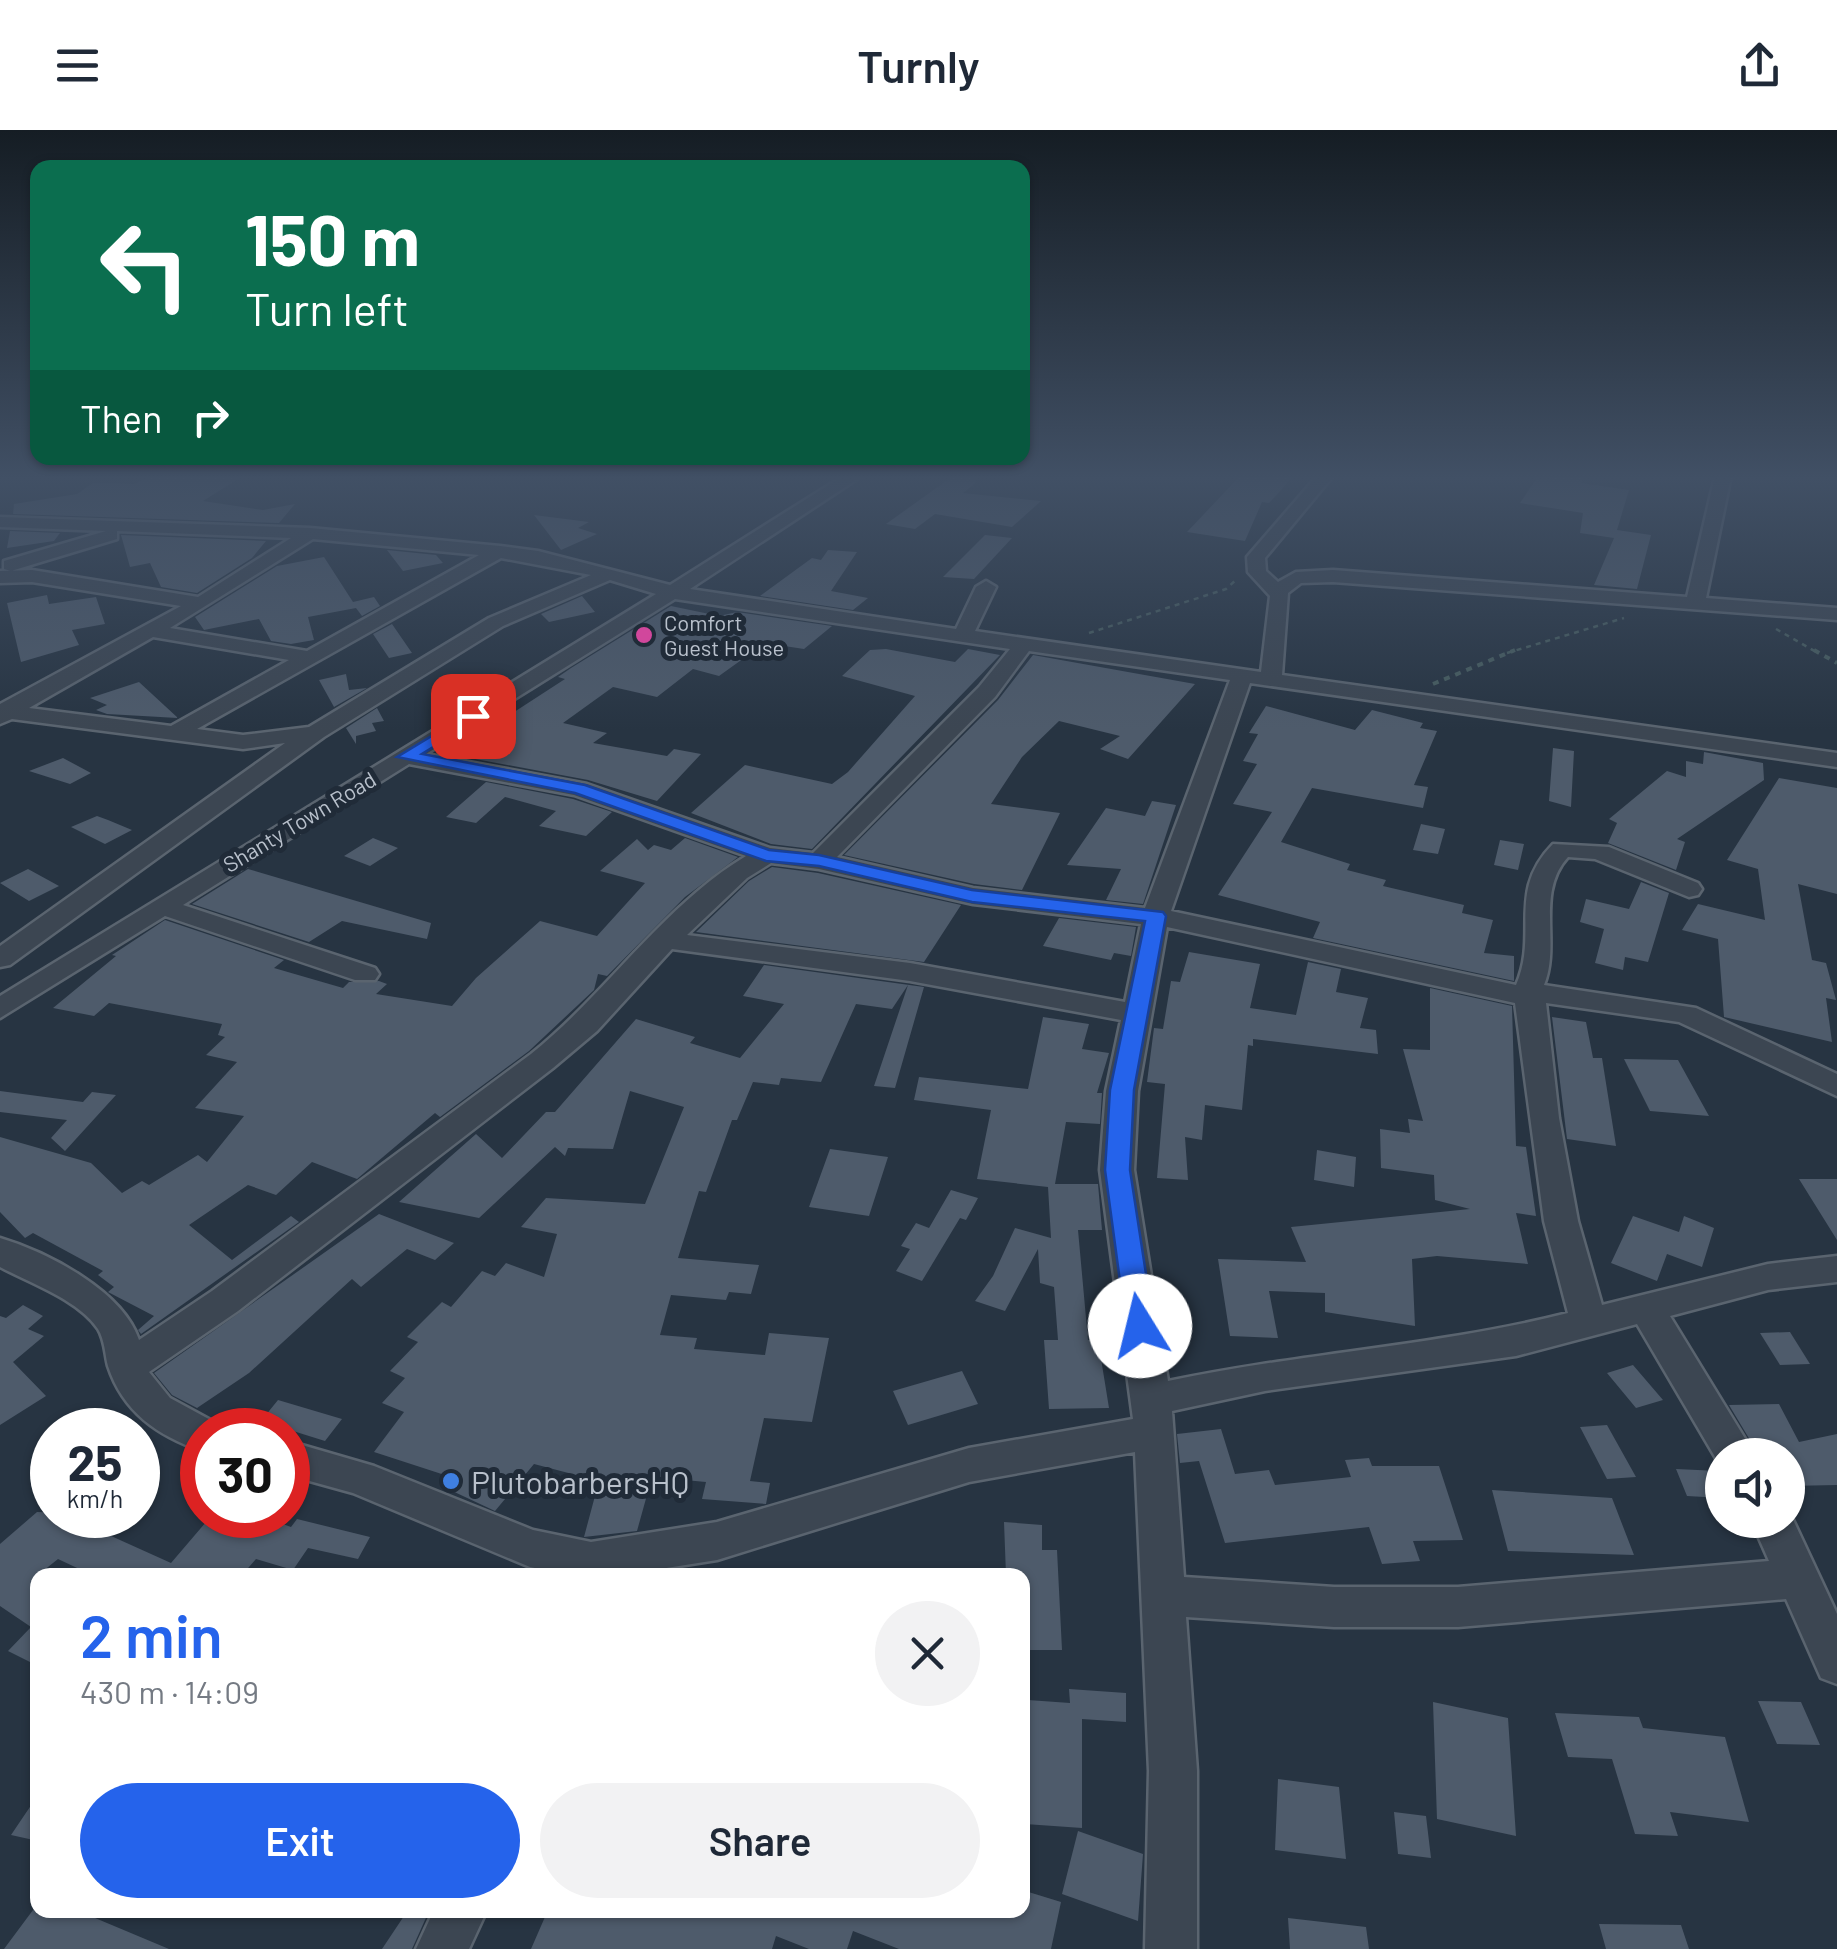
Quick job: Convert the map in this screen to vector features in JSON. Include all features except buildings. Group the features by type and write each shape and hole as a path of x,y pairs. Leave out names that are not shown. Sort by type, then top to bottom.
{"street":[{"path":"2,713 152,632 268,561"},
{"path":"171,735 483,561"},
{"path":"568,561 675,593 1837,760"},
{"name":"Shanty Town Road","path":"0,1009 160,906 724,561"},
{"path":"1256,561 1257,572 1278,590"},
{"path":"1685,602 1697,561"},
{"path":"3,567 32,576 201,603"},
{"path":"0,960 316,732 496,622 609,574"},
{"path":"1170,1949 1173,1771 1152,1416 1118,1170 1122,1090 1140,1014 1156,916 1212,750 1257,676 1278,590 1296,578 1333,576 1837,614"},
{"path":"964,635 986,588"},
{"path":"152,632 313,658"},
{"path":"819,860 987,692 1026,642"},
{"path":"2,713 243,742 316,732"},
{"path":"243,742 280,758"},
{"path":"406,757 579,789 766,856 819,860 962,894 1156,916 1526,994 1686,1014 1837,1086"},
{"path":"1526,994 1538,969 1538,886 1544,868 1562,849 1600,852 1688,889"},
{"path":"127,1367 225,1302 542,1060 587,1024 665,940 738,872 766,856"},
{"path":"160,906 365,974"},
{"path":"665,940 910,972 1140,1014"},
{"path":"1526,994 1532,1004 1543,1118 1560,1221 1589,1323"},
{"path":"0,1251 107,1314 120,1335 127,1367 162,1418 180,1426"},
{"path":"310,1464 360,1478 589,1568 717,1542 969,1464 1152,1416 1265,1376 1461,1351 1768,1277 1837,1269"},
{"path":"1647,1309 1725,1438"},
{"path":"1781,1538 1837,1663"},
{"path":"1163,1596 1334,1607 1458,1608 1801,1578"},
{"path":"442,1949 456,1918"}],"path":[{"path":"1060,648 1140,614 1226,589 1237,579 1257,572"},
{"path":"1410,698 1464,666 1685,602"},
{"path":"1740,606 1837,663"}],"place":[{"name":"Comfort Guest House","path":"644,635"},
{"name":"PlutobarbersHQ","path":"451,1481"}],"route":[{"path":"473,716 406,757 579,789 766,856 819,860 972,896 1156,916 1144,994 1122,1090 1118,1170 1140,1326"}]}
